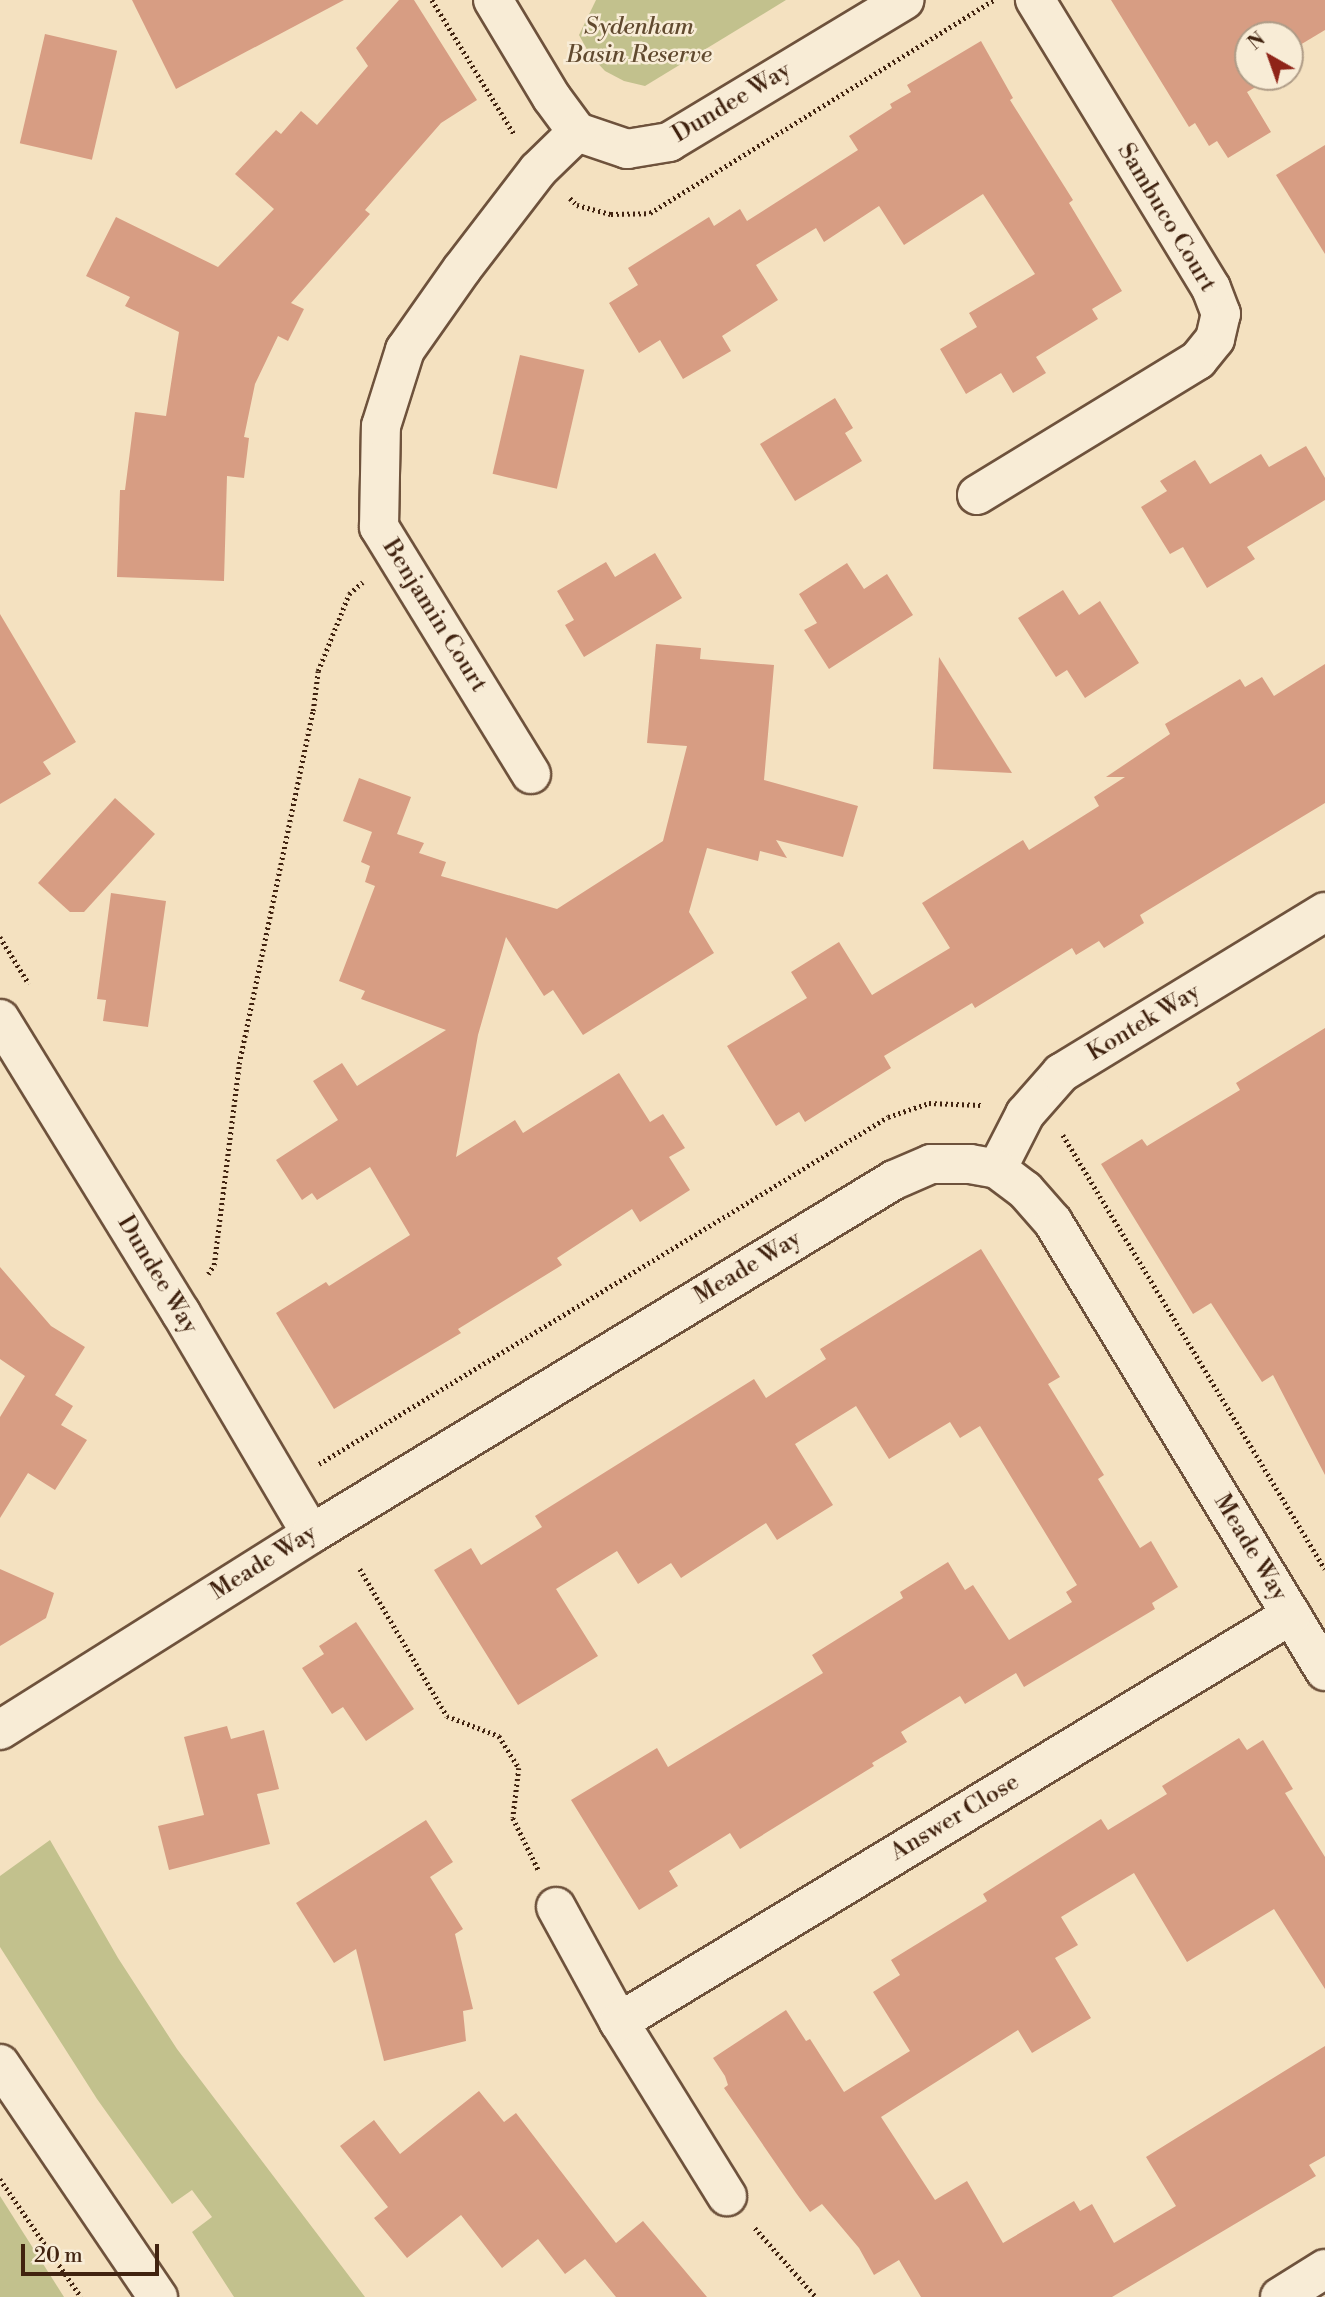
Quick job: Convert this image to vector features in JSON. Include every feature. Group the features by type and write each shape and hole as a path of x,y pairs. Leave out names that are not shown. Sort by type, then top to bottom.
{"street":[{"path":"493,0 552,98 577,132"},
{"name":"Dundee Way","path":"577,132 627,149 668,142 904,0"},
{"name":"Sambuco Court","path":"977,495 1198,359 1215,339 1221,314 1211,288 1035,0"},
{"name":"Benjamin Court","path":"531,774 379,527 381,426 405,350 529,181 577,132"},
{"name":"Kontek Way","path":"997,1169 1025,1114 1061,1073 1325,912"},
{"name":"Dundee Way","path":"0,1019 181,1313 311,1534"},
{"name":"Meade Way","path":"0,1730 311,1534 894,1180 931,1164 970,1164 997,1169 1024,1190 1052,1222 1325,1671"},
{"name":"Answer Close","path":"619,2022 1291,1615"},
{"path":"556,1907 619,2022 727,2196"},
{"path":"0,2064 158,2297"},
{"path":"1280,2297 1325,2269"}],"path":[{"path":"181,1313 214,1265 239,1064 313,711 318,671 349,594 396,555"},
{"path":"283,1486 888,1117 929,1103 977,1104 1025,1114 1059,1128 1325,1569"},
{"path":"360,1569 447,1717 499,1736 519,1768 513,1818 556,1907"},
{"path":"0,2179 80,2297"},
{"path":"727,2196 816,2297"}],"green space":[{"name":"Sydenham Basin Reserve","path":"596,0 786,0 645,86 624,81 605,71 590,55 579,35"},
{"path":"50,1840 118,1958 177,2049 365,2297 234,2297 192,2232 212,2217 192,2190 172,2204 97,2099 0,1947 0,1876"},
{"path":"0,2196 64,2297 0,2297"}],"building":[{"path":"132,0 344,0 176,89"},
{"path":"399,0 414,0 477,100 441,123 365,210 370,214 291,303 304,309 288,341 278,336 255,384 244,437 249,438 244,478 227,476 224,581 117,577 120,490 125,490 135,412 166,416 179,332 125,306 130,297 86,276 116,217 218,267 274,209 235,174 276,130 281,134 301,111 317,125 368,66 356,48"},
{"path":"1111,0 1325,0 1325,30 1304,43 1304,21 1234,21 1234,91 1249,91 1271,132 1228,158 1217,141 1209,146 1195,123 1189,127"},
{"path":"45,34 117,51 92,160 20,143"},
{"path":"981,41 1013,98 1010,100 1073,200 1069,203 1122,291 1092,309 1098,319 1036,357 1046,373 1013,393 1001,373 966,394 940,349 977,327 969,313 1035,274 983,194 904,245 879,206 824,242 816,228 756,265 778,300 722,336 731,351 683,379 660,340 639,353 609,303 638,285 628,268 709,217 714,226 740,209 747,221 858,150 849,136 892,108 890,104 911,92 907,85"},
{"path":"1325,145 1325,254 1276,175"},
{"path":"520,355 584,370 557,489 493,474"},
{"path":"835,398 853,428 845,433 862,461 795,501 760,444"},
{"path":"1306,446 1325,478 1325,500 1247,547 1255,559 1207,588 1183,547 1170,554 1141,507 1167,491 1160,481 1195,460 1210,484 1261,454 1269,467"},
{"path":"655,553 682,598 584,657 565,625 574,620 557,591 606,562 615,577"},
{"path":"847,563 864,589 887,574 913,615 829,669 804,630 817,623 799,594"},
{"path":"1063,590 1079,615 1100,601 1139,663 1085,698 1067,670 1056,677 1018,618"},
{"path":"0,614 76,742 43,762 51,774 0,804"},
{"path":"656,644 701,648 700,659 774,665 764,780 858,806 843,857 776,840 787,858 760,851 758,861 707,848 689,912 714,953 583,1035 553,990 544,996 506,937 478,1035 456,1157 515,1120 523,1133 619,1073 650,1122 663,1114 685,1148 669,1157 690,1190 640,1222 632,1209 557,1258 562,1265 458,1329 461,1333 334,1409 276,1313 326,1282 329,1286 410,1235 370,1167 317,1200 312,1193 302,1200 276,1160 338,1120 313,1081 342,1063 357,1086 446,1030 361,999 365,991 339,981 375,886 365,882 370,866 361,862 372,832 343,821 359,778 411,797 397,834 424,843 419,853 446,862 441,876 557,909 663,841 687,746 647,743"},
{"path":"939,657 1012,773 933,769"},
{"path":"1325,664 1325,803 1140,915 1144,923 1104,948 1099,941 1076,955 1072,948 975,1008 972,1003 884,1056 891,1068 805,1122 799,1112 776,1126 727,1046 807,998 791,972 839,942 872,995 950,948 922,903 1023,840 1029,850 1099,806 1094,797 1125,777 1106,777 1170,734 1165,724 1240,679 1245,687 1262,677 1274,696"},
{"path":"115,798 155,834 84,912 70,912 38,883"},
{"path":"111,893 166,901 148,1027 103,1021 106,1000 97,999"},
{"path":"1325,1028 1325,1475 1273,1375 1262,1382 1211,1303 1193,1314 1101,1164 1142,1139 1147,1146 1240,1090 1236,1083"},
{"path":"981,1249 1060,1377 1048,1384 1104,1475 1098,1479 1140,1548 1151,1541 1178,1587 1152,1603 1155,1609 1024,1687 1016,1673 965,1704 960,1696 901,1732 907,1742 872,1763 874,1766 740,1849 730,1833 669,1871 678,1886 639,1910 571,1800 657,1748 668,1767 823,1673 812,1655 903,1598 900,1592 948,1562 965,1590 973,1585 1009,1640 1072,1602 1066,1592 1077,1585 980,1426 960,1438 950,1422 889,1459 856,1406 795,1444 833,1505 777,1540 766,1523 681,1578 671,1563 638,1584 617,1551 556,1589 598,1656 518,1705 434,1570 471,1548 481,1565 542,1527 535,1516 754,1379 766,1398 826,1359 820,1349"},
{"path":"0,1267 51,1326 85,1347 55,1395 73,1406 61,1425 87,1440 55,1490 28,1473 0,1518 0,1417 25,1376 0,1359"},
{"path":"0,1569 54,1593 46,1618 0,1646"},
{"path":"356,1622 414,1709 366,1741 343,1707 332,1714 302,1668 324,1654 319,1646"},
{"path":"227,1726 231,1739 264,1730 279,1789 257,1794 270,1844 169,1870 158,1826 204,1815 184,1737"},
{"path":"1239,1738 1247,1750 1263,1740 1293,1789 1285,1793 1325,1857 1325,1989 1274,1909 1187,1962 1134,1873 1061,1917 1078,1945 1055,1958 1091,2018 1032,2053 1018,2030 881,2117 935,2200 967,2181 1003,2243 1074,2201 1080,2211 1092,2204 1114,2243 1176,2206 1146,2157 1325,2046 1325,2156 1309,2165 1316,2176 1112,2297 921,2297 899,2260 874,2275 859,2248 822,2204 810,2212 724,2088 728,2085 725,2076 713,2058 786,2010 806,2041 810,2039 844,2092 910,2051 873,1992 900,1975 891,1960 987,1901 983,1894 1101,1819 1108,1830 1167,1794 1162,1786"},
{"path":"426,1820 453,1862 430,1877 463,1929 455,1934 473,2009 463,2011 466,2041 384,2061 356,1949 334,1963 296,1903"},
{"path":"479,2091 504,2122 516,2113 616,2243 643,2221 707,2297 616,2297 585,2259 565,2274 538,2239 502,2268 461,2215 407,2258 374,2218 388,2207 340,2146 374,2120 400,2154"}]}
